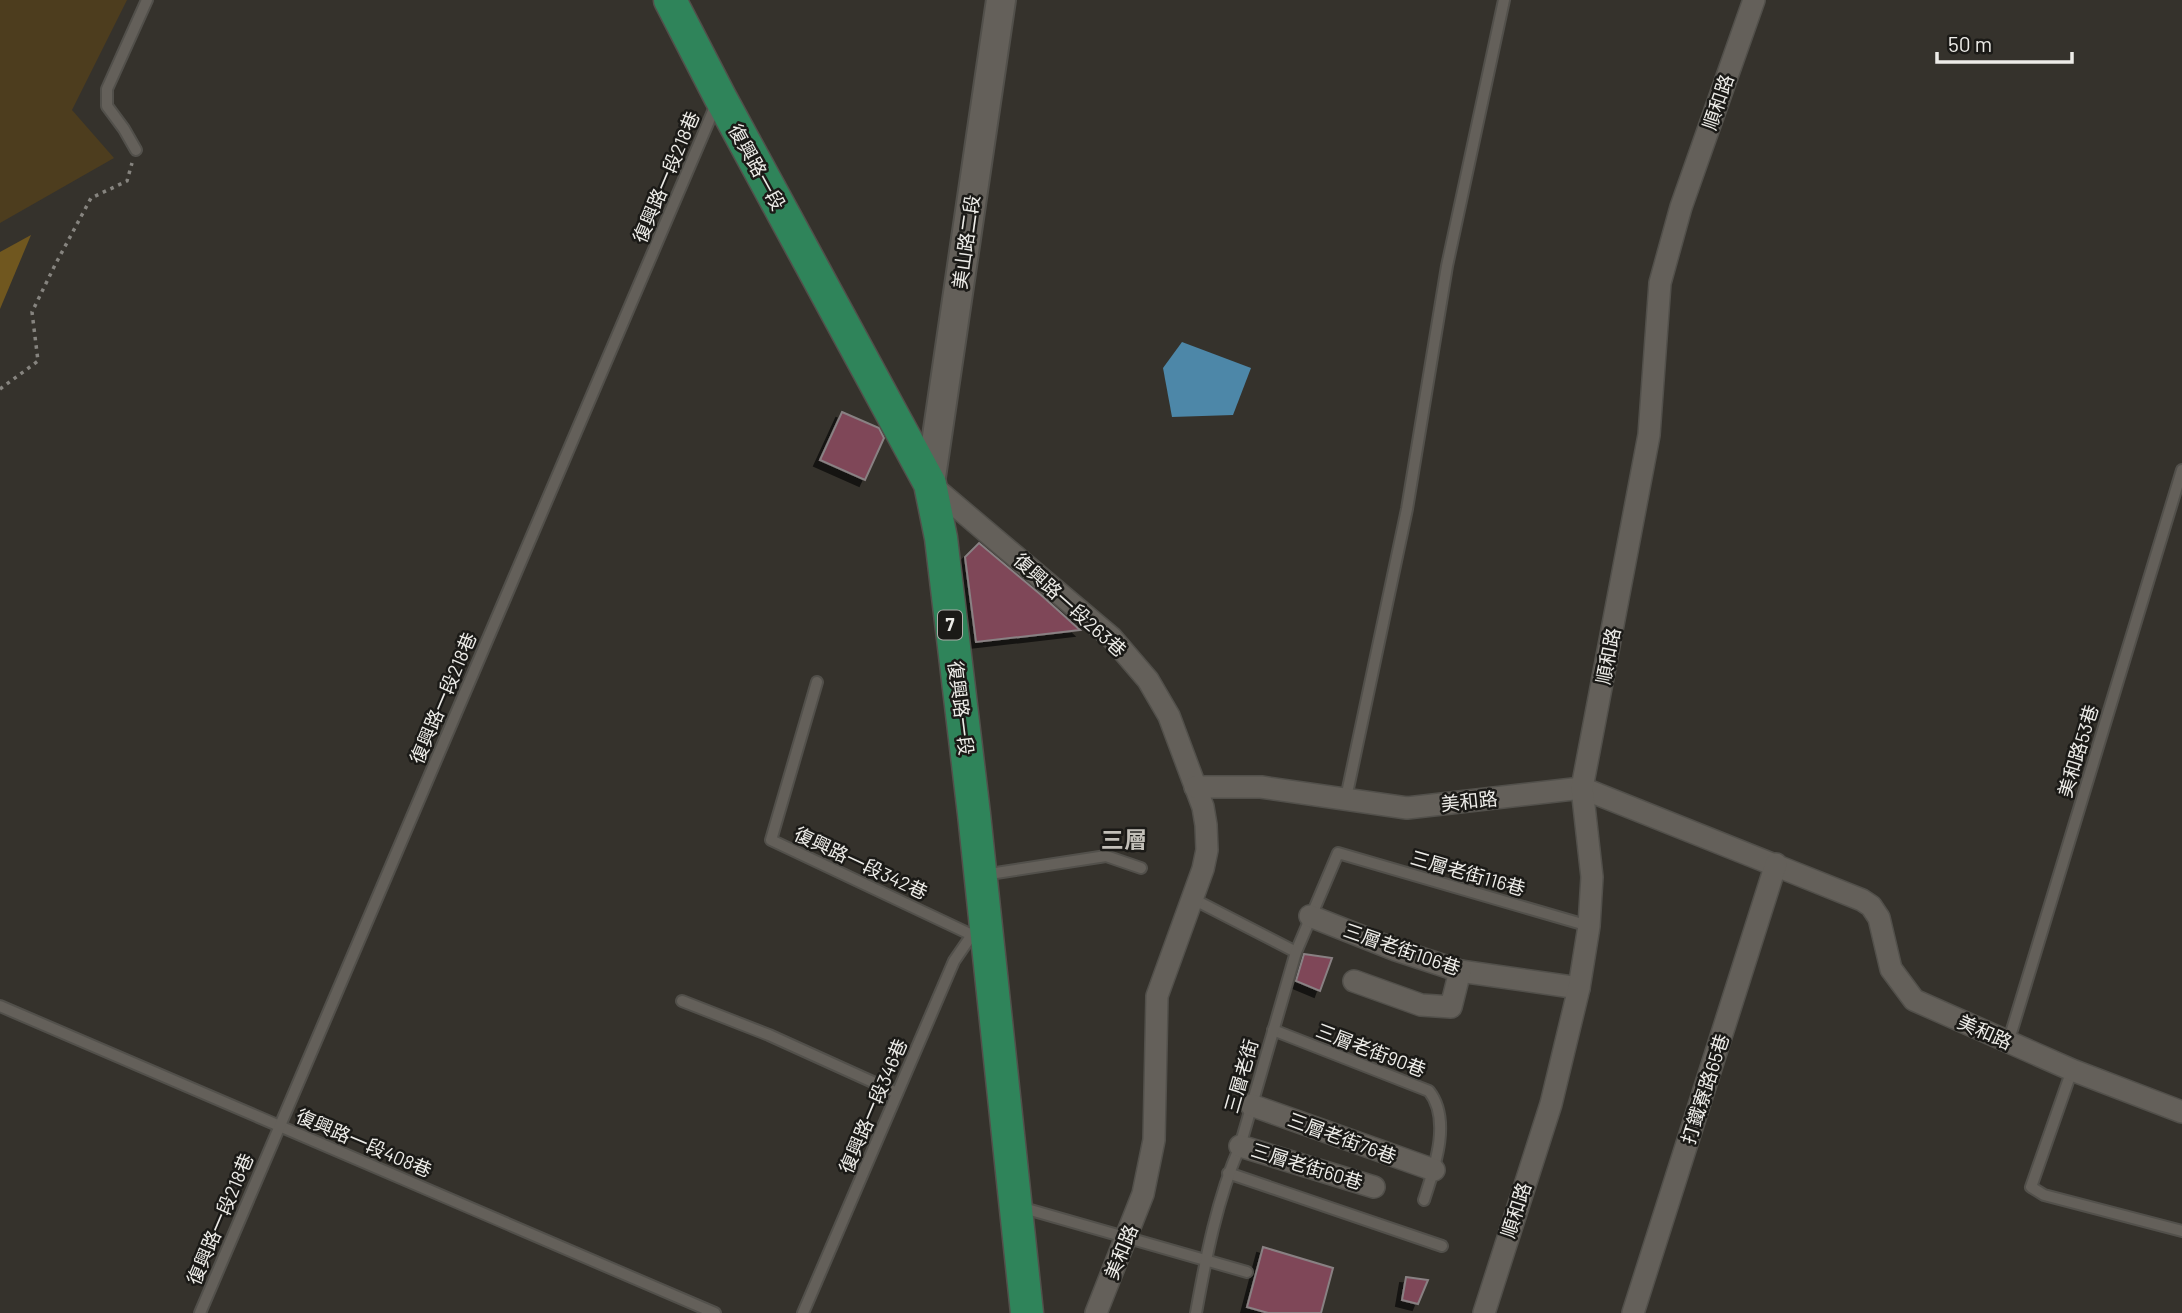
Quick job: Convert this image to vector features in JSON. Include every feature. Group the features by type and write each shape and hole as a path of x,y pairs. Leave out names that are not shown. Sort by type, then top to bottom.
{"main road":[{"name":"復興路一段","path":"670,0 930,484 941,538 980,875 978,927 1027,1313"}],"street":[{"name":"美山路二段","path":"930,484 1001,0"},
{"name":"順和路","path":"1484,1313 1551,1104 1579,988 1589,926 1592,877 1582,788 1649,435 1660,283 1681,207 1754,0"},
{"name":"復興路一段263巷","path":"930,484 1112,638 1148,680 1169,716 1195,787"},
{"name":"美和路","path":"1096,1313 1143,1194 1154,1140 1157,996 1193,899 1207,850 1206,825 1195,787 1261,787 1407,808 1582,788 1862,900 1871,906 1879,918 1891,969 1914,1000 2072,1070 2182,1112"},
{"name":"打鐵寮路65巷","path":"1633,1313 1776,864"},
{"name":"三層老街106巷","path":"1310,916 1396,950 1460,971 1579,988"},
{"path":"1354,981 1421,1005 1451,1007 1460,971"},
{"name":"三層老街76巷","path":"1251,1105 1434,1170"},
{"name":"三層老街60巷","path":"1240,1146 1374,1187"}],"lane":[{"path":"136,150 107,106 107,89 147,0"},
{"path":"1346,798 1407,509 1447,265 1504,0"},
{"name":"復興路一段218巷","path":"200,1313 720,97"},
{"name":"美和路53巷","path":"2008,1043 2182,470"},
{"name":"復興路一段342巷","path":"817,681 771,840 978,927"},
{"name":"三層老街116巷","path":"1338,853 1589,926"},
{"name":"三層老街","path":"1196,1313 1205,1261 1228,1173 1240,1146 1296,952 1338,853"},
{"path":"980,875 1106,856 1141,868"},
{"path":"1193,899 1296,952"},
{"name":"復興路一段346巷","path":"803,1313 954,961 978,927"},
{"path":"681,1001 769,1035 897,1093"},
{"name":"復興路一段408巷","path":"0,1006 715,1313"},
{"name":"三層老街90巷","path":"1273,1031 1429,1091 1435,1098 1439,1142 1434,1170 1424,1200"},
{"path":"2072,1070 2031,1187 2044,1195 2182,1231"},
{"path":"1228,1173 1442,1245"},
{"path":"1014,1205 1247,1272"}],"path":[{"path":"0,389 37,361 32,312 91,198 127,181 136,150"}],"shaded area":[{"path":"0,0 127,0 72,110 114,158 0,223"},
{"path":"31,235 0,309 0,252"}],"water":[{"path":"1182,342 1251,368 1233,415 1172,417 1163,368"}],"building":[{"path":"842,412 879,428 884,438 865,480 820,460"},
{"path":"979,543 1080,630 976,642 965,557"},
{"path":"1304,954 1332,958 1320,991 1296,981"},
{"path":"1263,1247 1333,1268 1321,1313 1268,1313 1247,1307"},
{"path":"1406,1277 1428,1280 1418,1304 1402,1300"}],"district":[{"name":"三層","path":"1124,840"}]}
